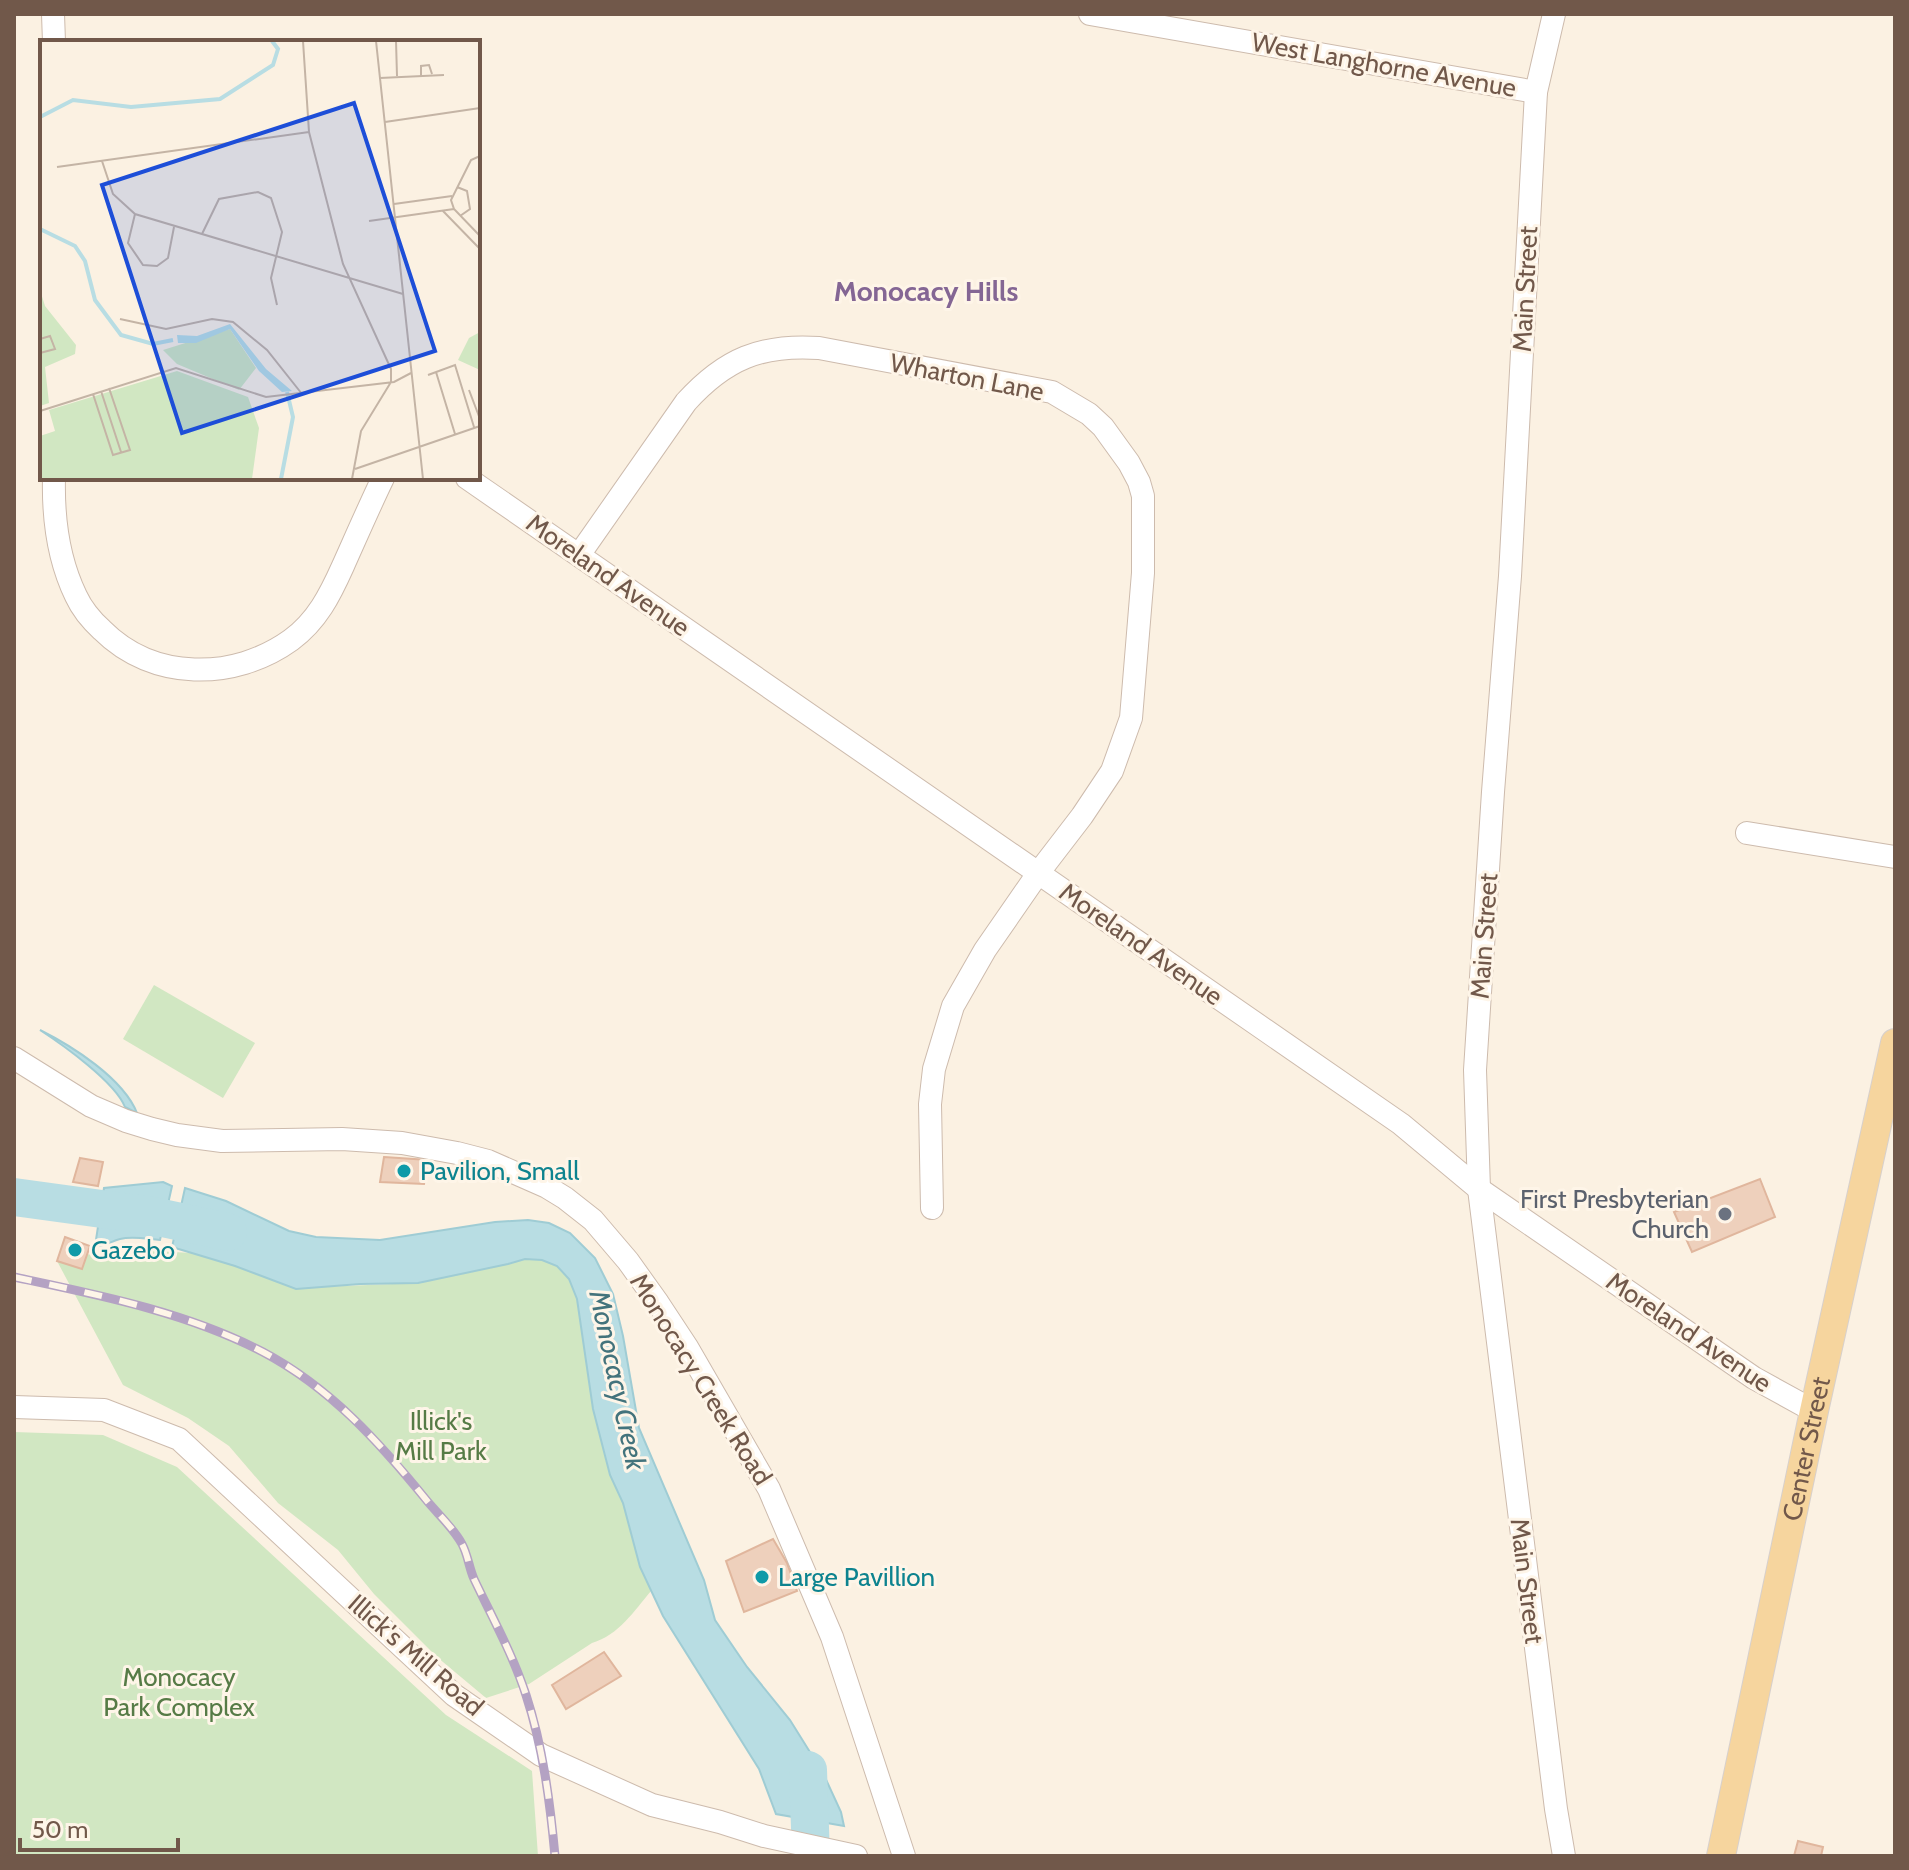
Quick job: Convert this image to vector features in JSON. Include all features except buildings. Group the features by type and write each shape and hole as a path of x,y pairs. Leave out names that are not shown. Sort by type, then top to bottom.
{"main road":[{"name":"Center Street","path":"1721,1856 1895,1043"}],"street":[{"path":"53,14 54,40"},
{"name":"West Langhorne Avenue","path":"1090,14 1536,92"},
{"name":"Main Street","path":"1554,14 1536,92 1510,576 1475,1070 1479,1189 1564,1856"},
{"name":"Wharton Lane","path":"579,555 686,402 704,382 750,354 792,346 819,348 1052,392 1089,414 1103,427 1129,463 1143,496 1143,573 1131,718 1112,771 985,950 953,1006 934,1069 930,1104 932,1208"},
{"path":"54,480 53,500 60,555 76,597 88,616 127,650 156,663 198,670 240,665 260,657 292,639 319,613 382,480"},
{"name":"Moreland Avenue","path":"470,480 1401,1124 1479,1189 1754,1378 1814,1411"},
{"path":"1747,833 1895,857"},
{"name":"Monocacy Creek Road","path":"14,1058 91,1106 152,1129 222,1141 342,1139 402,1143 457,1153 488,1161 547,1187 593,1220 628,1261 687,1347 769,1489 832,1637 904,1856"},
{"name":"Illick's Mill Road","path":"14,1407 104,1410 179,1439 454,1695 541,1755 652,1805 764,1836 856,1856"}],"green space":[{"path":"154,985 255,1043 223,1098 123,1039"},
{"name":"Illick's Mill Park","path":"136,1250 192,1253 293,1288 418,1283 525,1259 542,1260 557,1266 569,1279 577,1299 590,1390 606,1461 651,1591 625,1622 610,1634 529,1684 486,1698 437,1657 374,1594 338,1550 278,1503 229,1446 188,1418 123,1385 57,1261 82,1269 87,1254 121,1261"},
{"name":"Monocacy Park Complex","path":"14,1432 103,1435 177,1467 446,1715 532,1771 538,1856 14,1856"}],"water":[{"path":"40,1030 95,1064 120,1088 137,1113 125,1107 111,1087 87,1065"},
{"path":"163,1182 172,1186 160,1240 125,1238 95,1246 104,1188"},
{"name":"Monocacy Creek","path":"185,1188 226,1201 289,1231 316,1237 380,1240 495,1222 528,1220 549,1223 570,1233 595,1258 613,1294 639,1428 704,1580 715,1620 747,1667 790,1720 823,1773 844,1826 776,1814 759,1769 663,1616 640,1567 623,1503 610,1475 593,1409 577,1299 569,1279 557,1266 542,1260 525,1259 418,1283 296,1289 172,1247"}],"waterway":[{"name":"Monocacy Creek","path":"14,1197 153,1216 228,1232"},
{"name":"Monocacy Creek","path":"808,1770 811,1856"}],"railway":[{"path":"14,1277 142,1306 234,1338 288,1366 311,1382 373,1438 459,1538 474,1579 515,1665 537,1734 555,1856"}],"place":[{"name":"Pavilion, Small","path":"404,1171"},
{"name":"First Presbyterian Church","path":"1725,1214"},
{"name":"Gazebo","path":"75,1250"},
{"name":"Large Pavillion","path":"762,1577"}],"district":[{"name":"Monocacy Hills","path":"926,291"}]}
